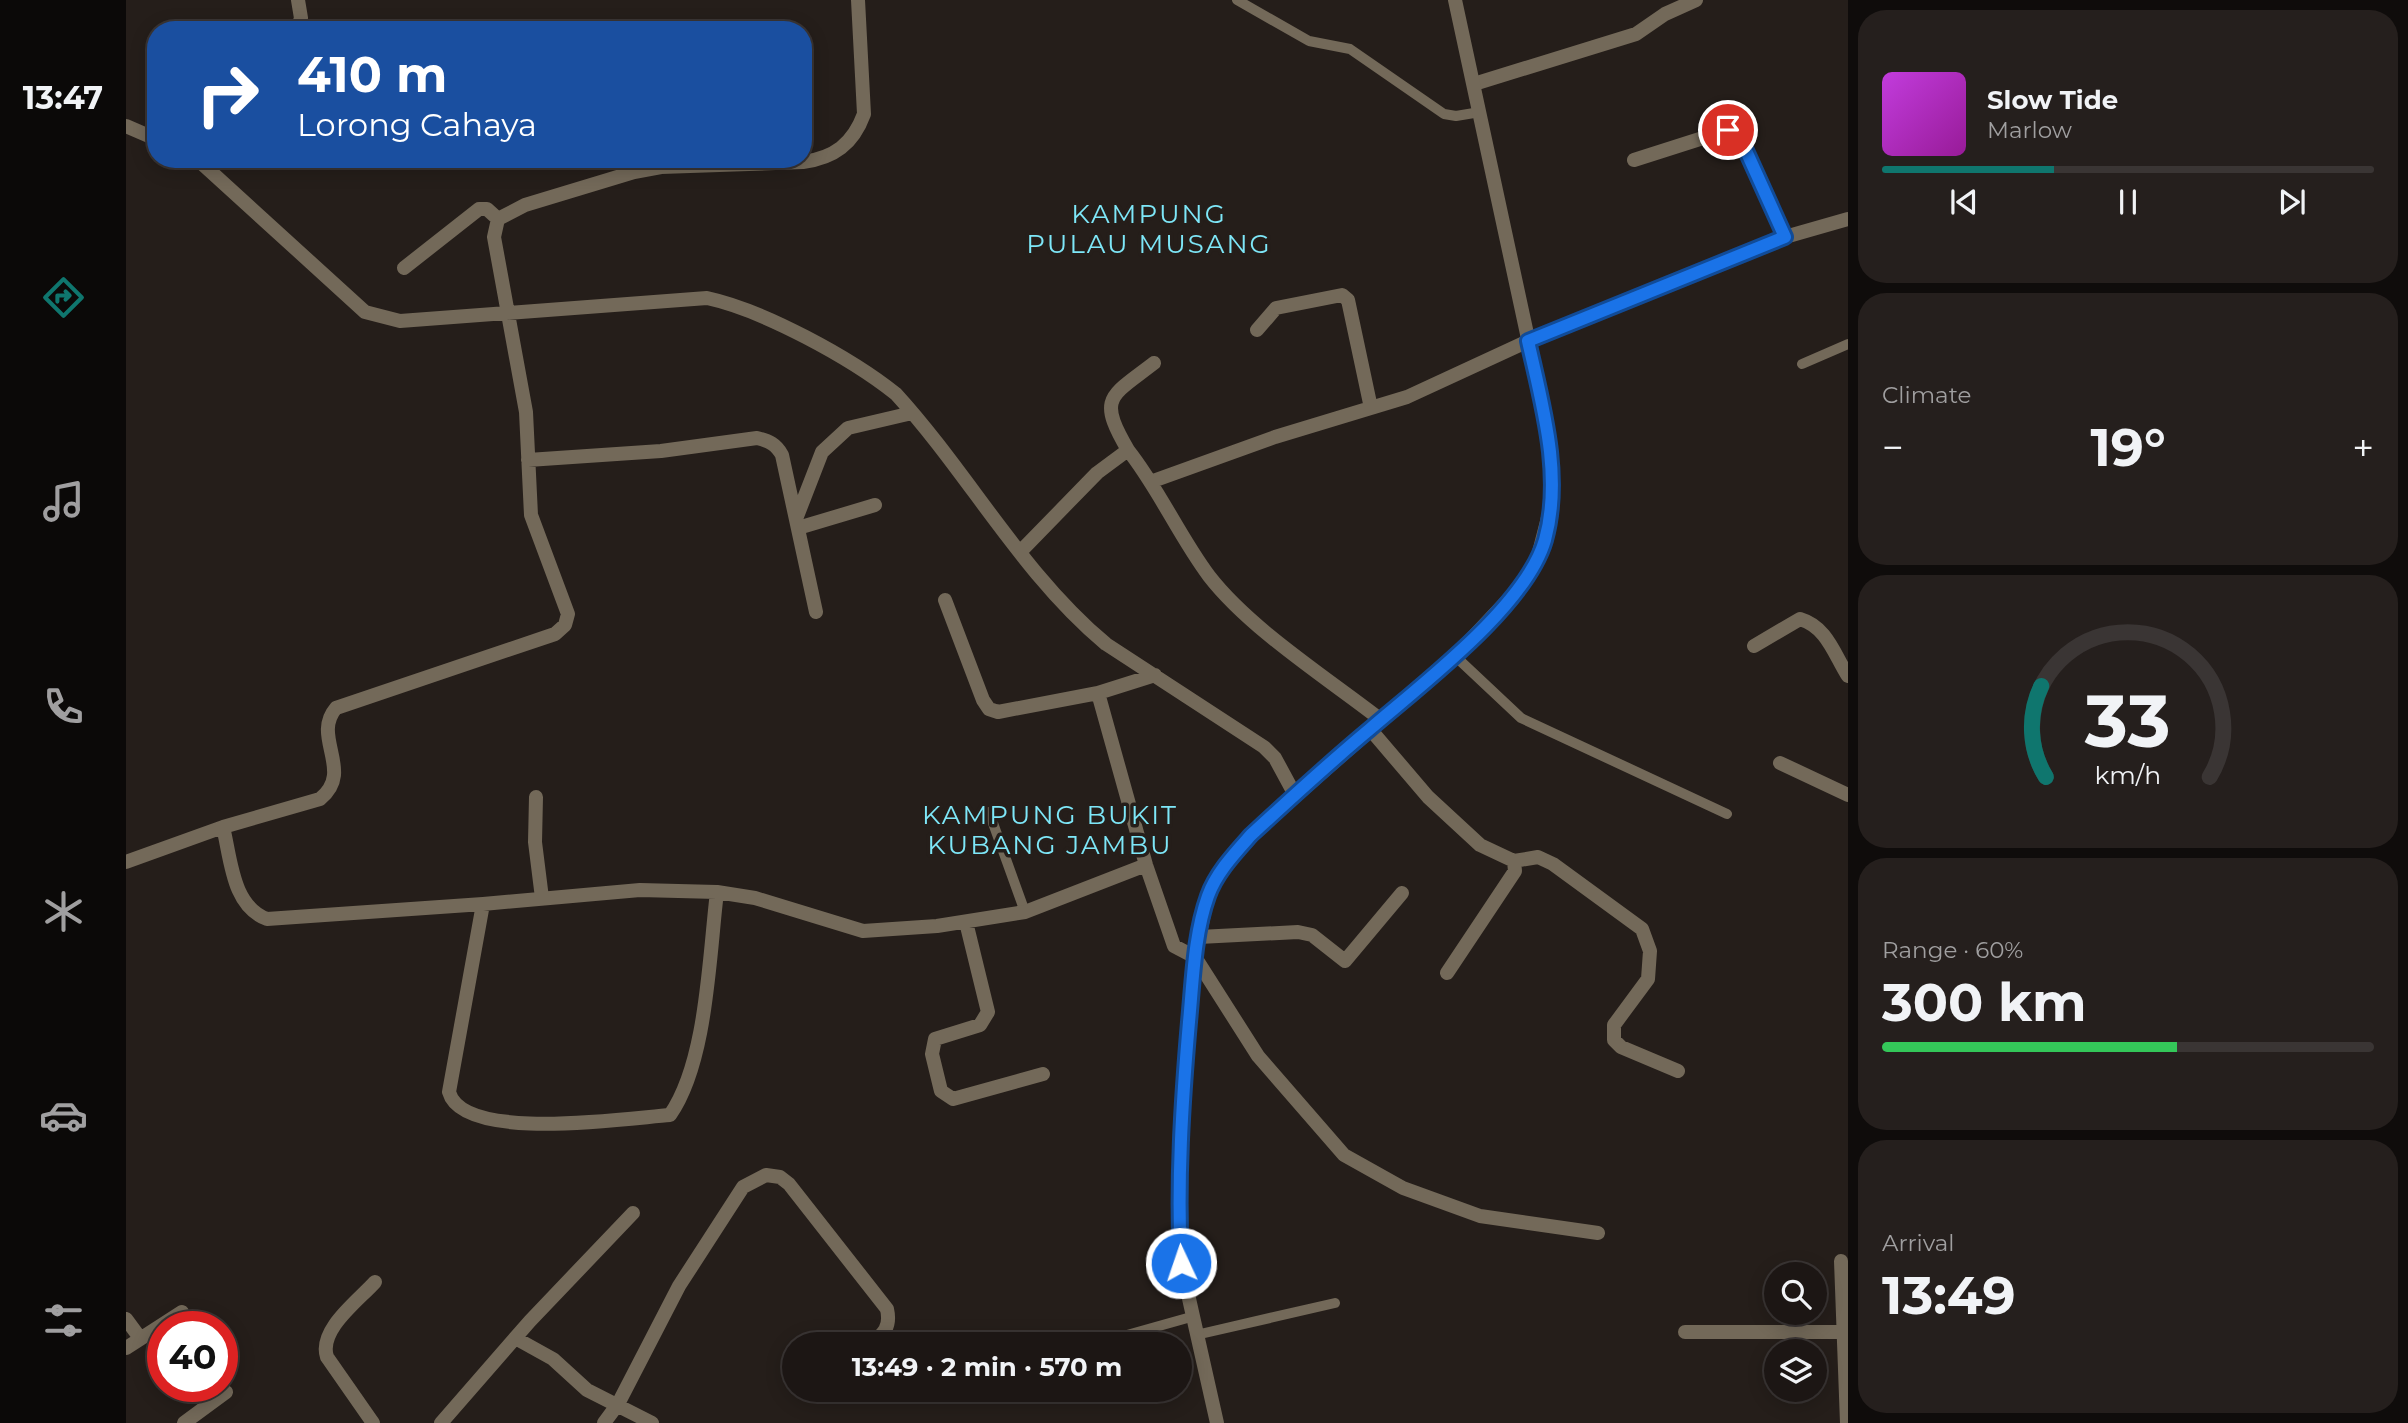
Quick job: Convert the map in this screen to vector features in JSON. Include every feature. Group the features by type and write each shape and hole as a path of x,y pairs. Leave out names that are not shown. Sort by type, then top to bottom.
{"street":[{"path":"298,0 300,21"},
{"path":"812,161 820,160 849,143 858,131 864,114 858,0"},
{"path":"1217,1423 1181,1263 1178,1205 1180,1130 1195,957 1208,895 1229,859 1295,795 1455,656 1521,586 1536,564 1545,539 1551,506 1549,436 1455,0"},
{"path":"1474,84 1636,34 1665,14 1696,0"},
{"path":"126,126 147,135"},
{"path":"1634,160 1728,130 1738,133 1785,237"},
{"path":"207,168 365,312 400,321 508,304 707,298 732,303 792,331 881,383 912,412 1020,552 1087,627 1155,676 1264,747 1275,758 1295,795"},
{"path":"498,219 525,205 656,168"},
{"path":"404,268 472,213 487,209 498,219"},
{"path":"126,862 223,827 320,799 329,791 335,771 327,724 336,708 555,634 565,625 568,614 565,604 531,515 526,412 494,237 498,219"},
{"path":"1153,481 1275,437 1429,387 1528,341 1785,237 1848,219"},
{"path":"1256,330 1276,309 1342,295 1348,300 1371,408"},
{"path":"1154,363 1116,391 1111,402 1112,422 1128,450 1153,481 1208,575 1233,603 1376,724 1428,797 1480,845 1514,861 1538,857 1553,864 1642,929 1650,951 1648,979 1614,1026 1614,1040 1621,1047 1678,1071"},
{"path":"797,523 822,452 848,428 912,412"},
{"path":"528,460 661,450 757,438 767,440 782,455 816,612"},
{"path":"1020,552 1097,473 1128,450"},
{"path":"797,523 874,505"},
{"path":"945,600 983,700 989,709 998,712 1098,693 1155,676"},
{"path":"1754,646 1800,618 1812,622 1827,638 1848,676"},
{"path":"1098,693 1146,865 1174,946 1195,957 1258,1056 1344,1155 1403,1188 1480,1216 1598,1233"},
{"path":"1780,763 1848,795"},
{"path":"536,797 535,842 542,898"},
{"path":"223,827 242,900 254,914 267,919 483,904 622,890 717,892 755,898 863,931 966,922 1026,912 1146,865"},
{"path":"1447,973 1515,871 1514,861"},
{"path":"483,904 449,1092 452,1102 458,1108 488,1118 557,1125 670,1115 677,1104 696,1052 717,892"},
{"path":"1199,937 1305,933 1312,935 1345,961 1402,893"},
{"path":"966,922 988,1012 980,1025 935,1039 932,1054 941,1091 953,1099 1042,1074"},
{"path":"604,1423 618,1404 679,1286 743,1187 766,1175 780,1177 789,1184 887,1309 884,1332"},
{"path":"441,1423 530,1321 633,1213"},
{"path":"1834,1423 1847,1423 1841,1261"},
{"path":"373,1423 327,1357 324,1347 327,1335 375,1282"},
{"path":"126,1319 140,1338"},
{"path":"1685,1332 1844,1332"},
{"path":"126,1348 147,1334"},
{"path":"517,1339 553,1359 587,1391 652,1423"},
{"path":"184,1423 212,1402"}],"lane":[{"path":"1237,0 1309,41 1350,49 1444,114 1456,116 1480,112"},
{"path":"1802,364 1848,344"},
{"path":"1455,656 1521,718 1727,814"},
{"path":"989,812 1026,912"},
{"path":"1196,1335 1335,1303"},
{"path":"1138,1332 1191,1317"}],"district":[{"name":"KAMPUNG PULAU MUSANG","path":"1149,229"},
{"name":"KAMPUNG BUKIT KUBANG JAMBU","path":"1050,830"}],"route":[{"path":"1181,1263 1178,1205 1180,1130 1195,957 1208,895 1229,859 1251,835 1455,656 1521,586 1536,564 1545,539 1551,506 1549,436 1528,341 1785,237 1738,133 1728,130"}]}
